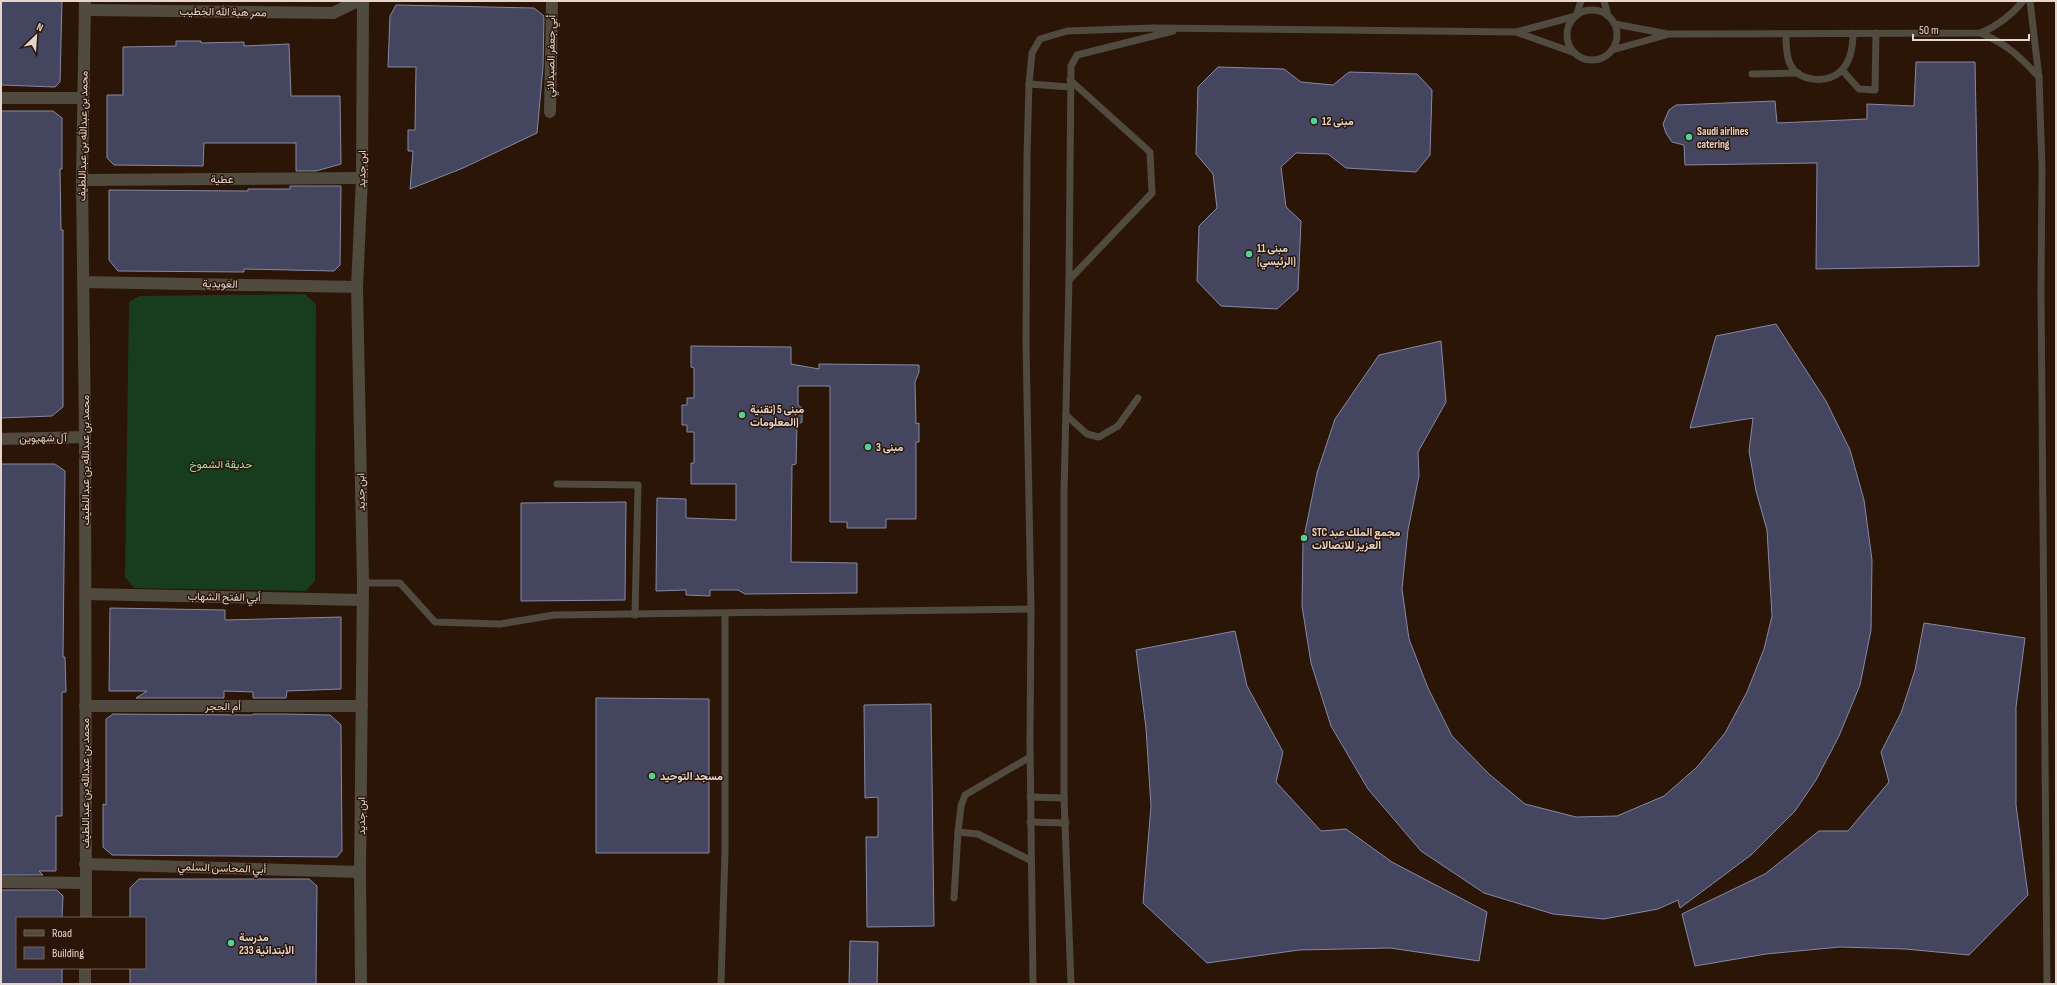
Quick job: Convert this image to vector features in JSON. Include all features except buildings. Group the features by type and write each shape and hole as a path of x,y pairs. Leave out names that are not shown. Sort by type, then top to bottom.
{"street":[{"name":"ممر هبة الله الخطيب","path":"86,5 333,13 358,1"},
{"name":"ابن جديد","path":"361,984 360,872 363,583 357,287 362,178 363,1"},
{"name":"أبي جعفر الصيدلاني","path":"550,112 552,1"},
{"name":"محمد بن عبدالله بن عبداللطيف","path":"86,5 82,98 86,594 86,917"},
{"path":"1,98 82,98"},
{"name":"عطية","path":"82,180 362,178"},
{"name":"الغويدية","path":"83,282 357,287"},
{"name":"آل شهيوين","path":"1,439 85,437"},
{"name":"أبي الفتح الشهاب","path":"86,594 362,600"},
{"name":"أم الحجر","path":"85,706 362,706"},
{"name":"أبي المحاسن السلمي","path":"85,864 360,872"},
{"path":"1,882 86,883"},
{"path":"85,969 85,984"}],"lane":[{"path":"1575,53 1570,46 1568,30 1576,16 1581,1"},
{"path":"1604,1 1608,16"},
{"path":"1615,24 1668,34 1982,33 1998,25 2013,14 2023,1"},
{"path":"2030,1 2039,78 2042,167 2041,323 2047,984"},
{"path":"1033,984 1030,860 1031,609 1026,344 1029,84 1032,53 1040,39 1067,31 1153,28 1516,32 1576,16 1588,10 1602,12 1608,16 1615,24 1617,38 1612,50 1606,56 1590,60 1575,53 1516,32"},
{"path":"1071,984 1064,798 1066,415 1071,66 1077,55 1184,29"},
{"path":"1786,34 1790,63 1798,73 1807,78 1816,79 1832,77 1842,70 1850,57 1853,33"},
{"path":"1842,70 1859,89 1874,90 1876,33"},
{"path":"1982,33 2007,46 2039,78"},
{"path":"1612,50 1668,34"},
{"path":"1752,74 1798,73"},
{"path":"1029,84 1070,84 1150,152 1152,192 1069,280"},
{"path":"1066,415 1087,434 1099,438 1118,426 1138,398"},
{"path":"557,484 638,485 635,615"},
{"path":"363,583 400,583 435,622 500,624 554,615 635,615 642,613 725,614 1031,609"},
{"path":"721,984 725,852 725,614"},
{"path":"954,898 958,832 961,806 965,795 1030,757"},
{"path":"1030,797 1064,798"},
{"path":"1030,822 1066,823"},
{"path":"958,832 978,834 1030,860"}],"green space":[{"name":"حديقة الشموخ","path":"305,294 316,304 315,581 306,591 134,588 125,577 129,302 139,296"}],"place":[{"name":"مبنى 12","path":"1314,121"},
{"name":"Saudi airlines catering","path":"1689,137"},
{"name":"مبنى 11 (الرئيسي)","path":"1249,254"},
{"name":"مبنى 5 (تقنية المعلومات)","path":"742,415"},
{"name":"مبنى 3","path":"868,447"},
{"name":"STC مجمع الملك عبد العزيز للاتصالات","path":"1304,538"},
{"name":"مسجد التوحيد","path":"652,776"},
{"name":"مدرسة الأبتدائية 233","path":"231,943"}]}
